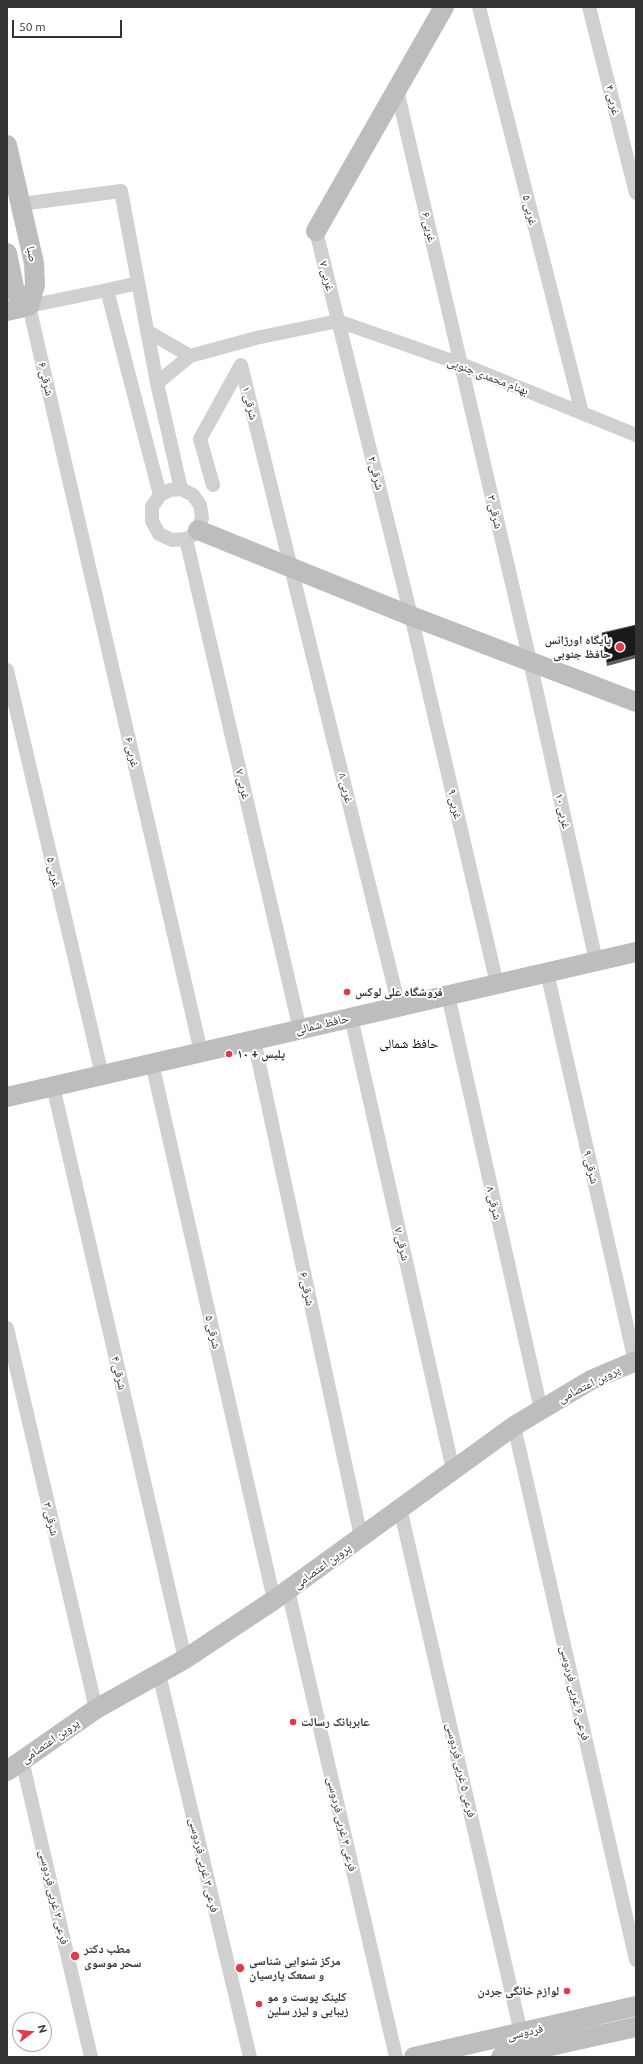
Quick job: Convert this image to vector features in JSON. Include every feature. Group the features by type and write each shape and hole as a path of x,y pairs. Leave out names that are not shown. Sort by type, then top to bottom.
{"main road":[{"path":"316,231 444,7"},
{"name":"صبا","path":"7,145 34,263 35,285 29,306 15,292 7,254"},
{"path":"7,311 29,306"},
{"path":"192,534 292,569 412,620 530,661 636,702"},
{"name":"حافظ شمالی","path":"7,1097 636,952"},
{"name":"پروین اعتصامی","path":"15,1765 96,1709 185,1659 281,1595 514,1426 592,1380 636,1363"},
{"name":"فردوسی","path":"414,2057 636,2006"},
{"name":"فردوسی","path":"501,2057 636,2026"}],"street":[{"name":"۵ غربی","path":"479,7 582,413"},
{"name":"۴ غربی","path":"589,7 636,192"},
{"name":"۶ غربی","path":"397,90 461,364"},
{"path":"21,204 121,192 157,383 181,489"},
{"name":"۷ غربی","path":"316,231 338,321"},
{"path":"29,306 138,283"},
{"path":"107,290 160,495"},
{"name":"۶ شرقی","path":"29,306 62,452"},
{"name":"بهنام محمدی جنوبی","path":"338,321 461,364 636,435"},
{"path":"157,383 190,356 256,338 338,321"},
{"name":"۲ شرقی","path":"338,321 412,620"},
{"path":"147,331 190,356"},
{"name":"۳ شرقی","path":"461,364 530,661"},
{"name":"۱ شرقی","path":"213,485 200,438 241,365 292,569"},
{"name":"۶ غربی","path":"62,452 201,1052"},
{"path":"181,489 193,495 200,505 202,518 192,534 172,540 159,534 152,521 152,507 160,495 170,490 181,489"},
{"name":"۷ غربی","path":"192,534 300,1030"},
{"name":"۸ غربی","path":"292,569 399,1006"},
{"name":"۹ غربی","path":"412,620 497,984"},
{"name":"۱۰ غربی","path":"530,661 596,961"},
{"name":"۵ غربی","path":"7,670 102,1075"},
{"name":"شرقی ۹","path":"547,972 636,1363"},
{"name":"۸ شرقی","path":"448,995 541,1410"},
{"name":"۷ شرقی","path":"351,1018 453,1470"},
{"name":"۶ شرقی","path":"254,1040 361,1537"},
{"name":"۵ شرقی","path":"152,1063 281,1595"},
{"name":"۴ شرقی","path":"53,1086 185,1659"},
{"name":"۳ شرقی","path":"7,1328 96,1709"},
{"name":"فرعی ۶ غربی فردوسی","path":"514,1426 636,1960"},
{"name":"فرعی ۵ غربی فردوسی","path":"400,1508 521,2033"},
{"name":"فرعی ۴ غربی فردوسی","path":"281,1595 396,2057"},
{"name":"فرعی ۳ غربی فردوسی","path":"159,1674 250,2057"},
{"name":"فرعی ۲ غربی فردوسی","path":"15,1765 92,2057"}],"building":[{"name":"پایگاه اورژانس حافظ جنوبی","path":"636,625 636,655 607,663 602,633"}],"place":[{"name":"پایگاه اورژانس حافظ جنوبی","path":"620,647"},
{"name":"فروشگاه علی لوکس","path":"347,992"},
{"name":"پلیس + ۱۰","path":"229,1054"},
{"name":"عابربانک رسالت","path":"293,1722"},
{"name":"مطب دکتر سحر موسوی","path":"75,1956"},
{"name":"مرکز شنوایی شناسی و سمعک پارسیان","path":"240,1968"},
{"name":"لوازم خانگی جردن","path":"567,1991"},
{"name":"کلینک پوست و مو زیبایی و لیزر سلین","path":"259,2004"}],"district":[{"name":"حافظ شمالی","path":"409,1044"}]}
